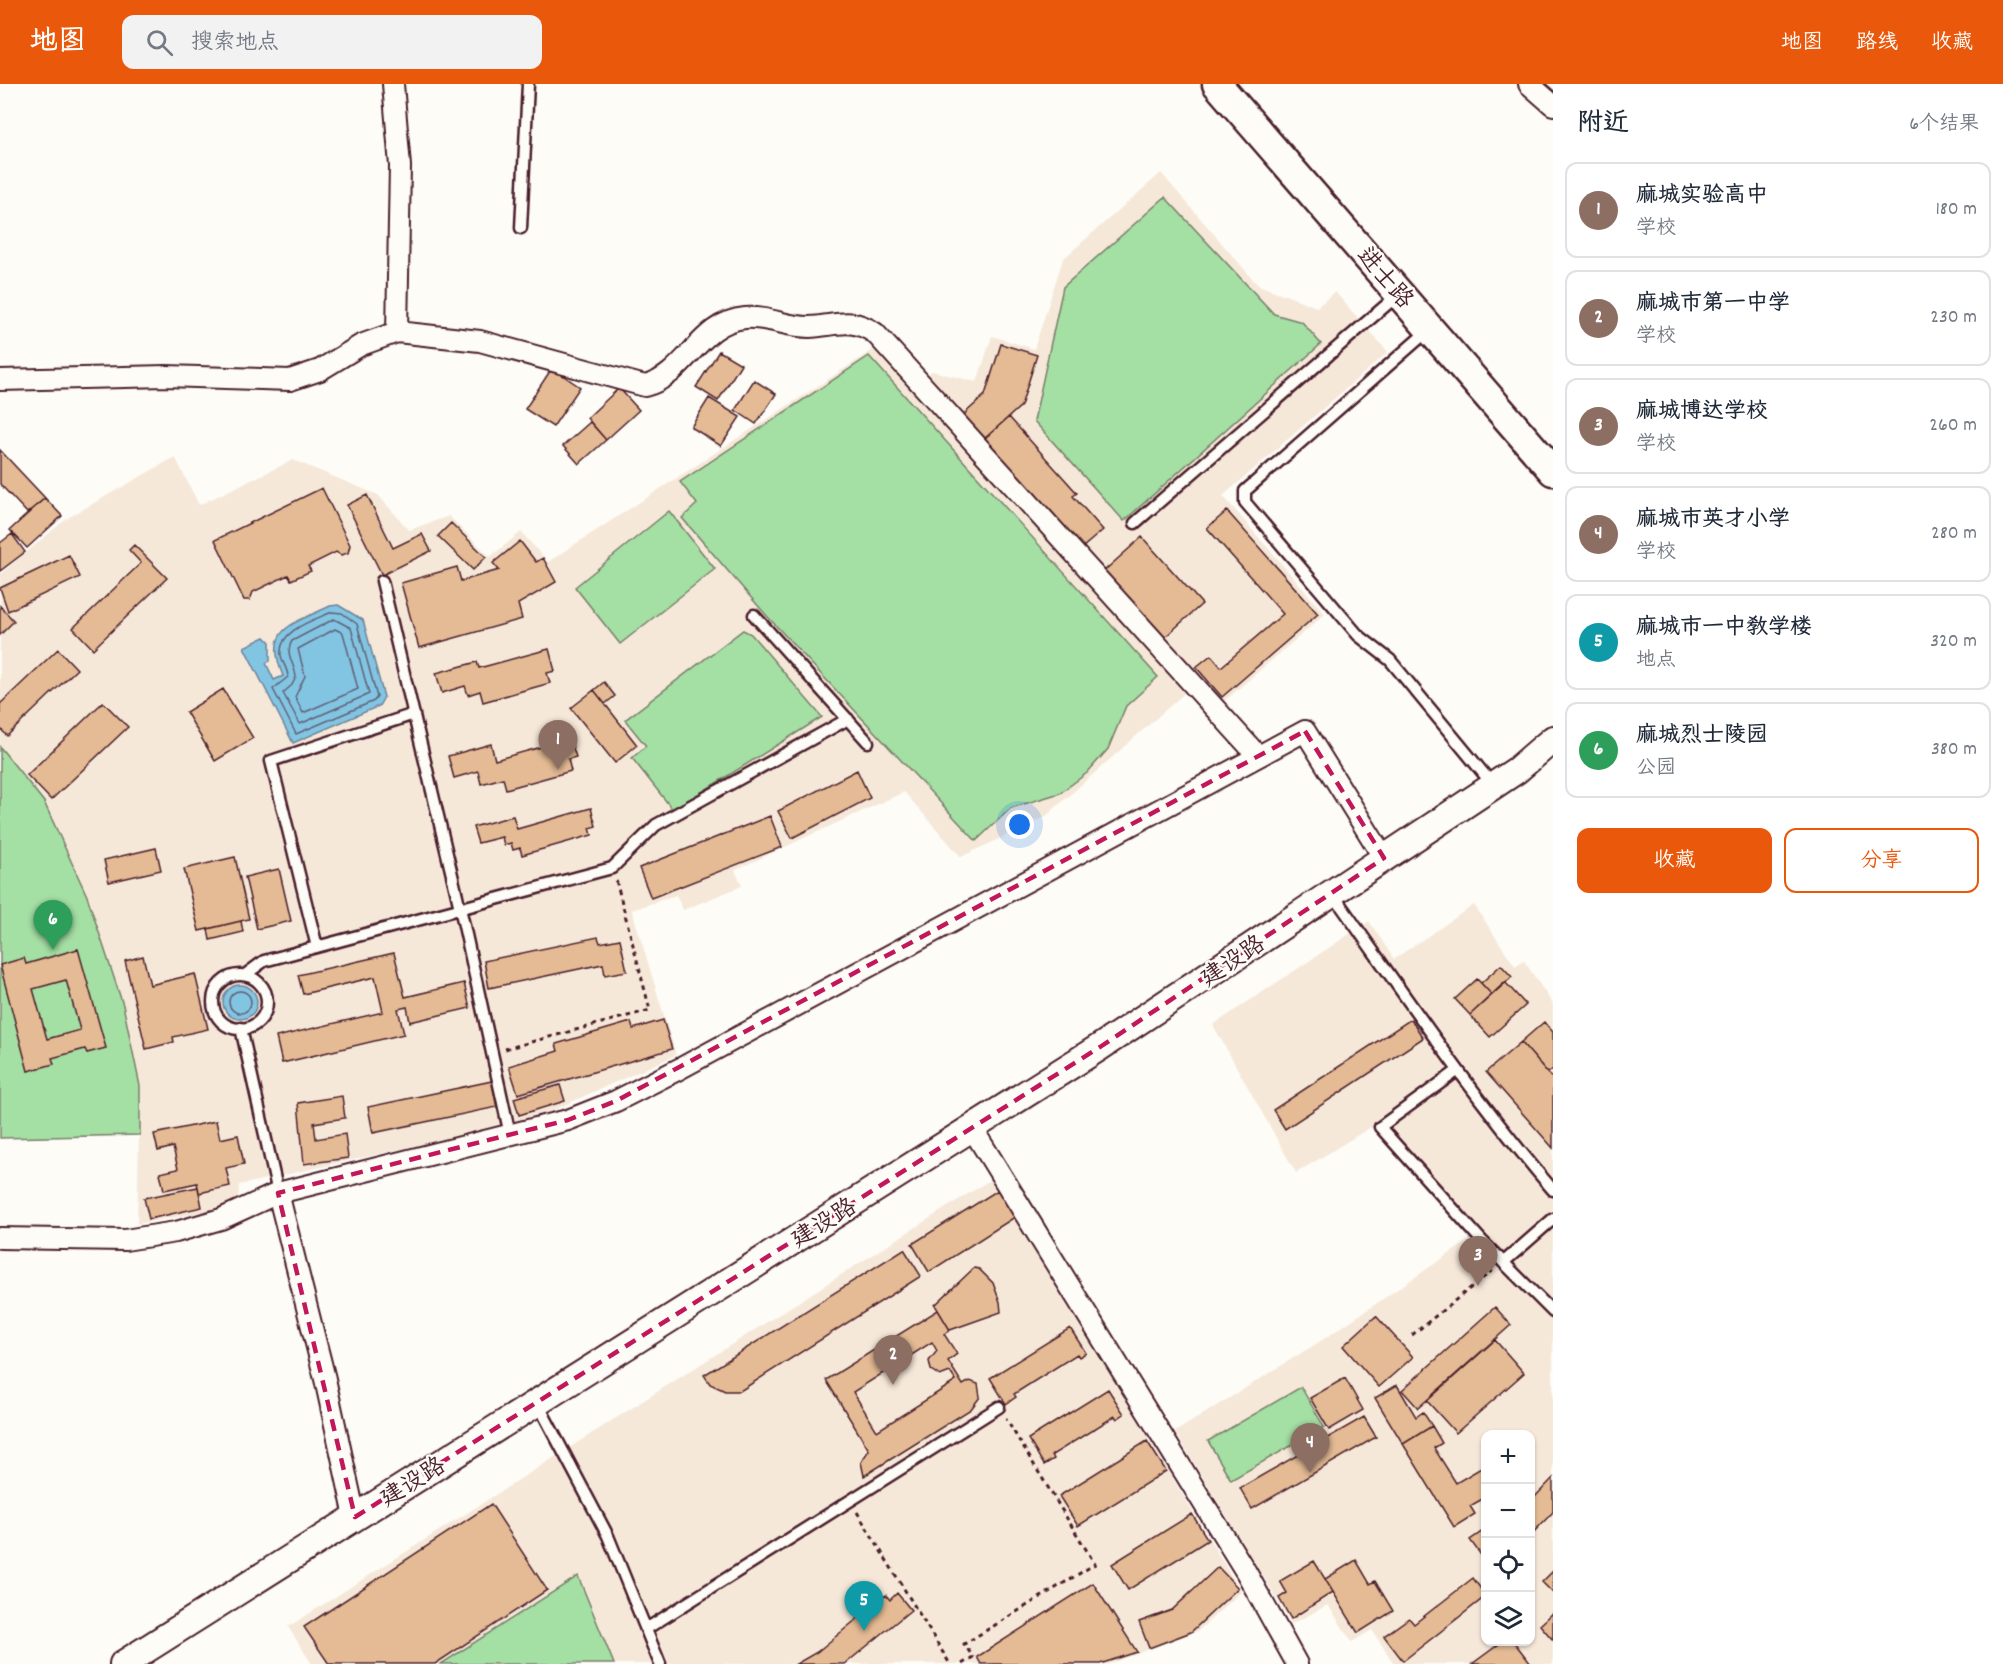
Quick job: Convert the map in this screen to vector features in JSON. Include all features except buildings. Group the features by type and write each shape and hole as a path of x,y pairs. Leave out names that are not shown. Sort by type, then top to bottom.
{"main road":[{"name":"进士路","path":"1217,84 1553,471"},
{"name":"进士路","path":"1238,84 1553,448"}],"street":[{"path":"393,84 400,166 397,332"},
{"path":"1529,84 1553,105"},
{"path":"0,380 166,376 290,380 320,370 361,345 397,332 480,341 645,386 664,379 708,333 729,321 760,318 791,326 815,326 844,322 867,328 875,333 1258,756"},
{"path":"0,1238 125,1240 176,1232 220,1219 278,1194 568,1120 616,1101 1305,730 1384,858"},
{"name":"建设路","path":"1517,770 1553,739"},
{"name":"建设路","path":"123,1664 1100,1047 1493,785 1517,770 1553,753"},
{"path":"972,1128 1240,1562 1297,1664"},
{"path":"278,1194 325,1379 355,1517"}],"lane":[{"path":"521,228 528,84"},
{"path":"1136,523 1400,294"},
{"path":"1430,329 1245,491 1245,502 1358,635 1389,660 1493,785"},
{"path":"382,581 460,908 510,1135"},
{"path":"754,615 868,742"},
{"path":"317,947 271,761 414,714"},
{"path":"245,975 255,978 263,986 267,995 267,1006 256,1024 241,1028 226,1025 213,1008 213,997 224,979 245,975 264,961 612,868 656,825 848,719"},
{"path":"1332,893 1457,1071 1508,1138 1553,1190"},
{"path":"241,1028 278,1194"},
{"path":"1457,1071 1380,1127 1482,1241 1505,1261 1553,1312"},
{"path":"1505,1261 1553,1220"},
{"path":"537,1402 608,1536 660,1664"},
{"path":"645,1629 999,1407"}],"path":[{"path":"492,1053 650,1010 612,868"},
{"path":"1412,1335 1480,1277 1505,1261"},
{"path":"962,1664 973,1657 964,1644 1095,1564 999,1407"},
{"path":"850,1500 950,1664"}],"highlighted area":[{"path":"1305,731 1384,858 1100,1047 355,1517 278,1193 568,1120 616,1101"}],"shaded area":[{"path":"1161,173 1258,285 1317,307 1335,292 1388,352 1223,496 1325,614 1221,704 923,379 932,371 977,382 992,336 1034,349 1063,259"},
{"path":"879,346 1188,690 1045,817 961,857 904,792 735,870 742,886 683,910 676,895 632,910 676,1055 529,1121 239,1185 238,1206 137,1224 140,1086 123,1005 87,896 44,802 0,747 0,574 66,519 175,457 199,505 293,460 378,495 409,530 449,516 490,557 521,532 548,562"},
{"path":"1474,905 1515,966 1524,961 1553,1004 1553,1664 1394,1664 1372,1630 1352,1642 1328,1605 1292,1624 1175,1432 1330,1335 1474,1237 1371,1127 1296,1173 1213,1025 1369,921 1394,959"},
{"path":"993,1178 1241,1592 1198,1631 1109,1664 312,1664 288,1627"}],"green space":[{"path":"1165,197 1274,314 1302,322 1321,344 1124,521 1034,421 1063,287"},
{"path":"869,356 1158,677 1126,706 1108,749 1087,773 1060,793 1011,808 976,841 767,616 682,518 697,504 680,482"},
{"path":"669,511 715,569 620,644 575,587"},
{"path":"743,630 751,634 822,717 673,810 632,758 646,746 625,720"},
{"path":"0,747 44,802 87,896 123,1005 140,1086 140,1135 0,1138"},
{"path":"1301,1387 1324,1427 1231,1480 1208,1441"},
{"path":"578,1576 614,1664 441,1664"}],"water":[{"path":"338,605 363,620 384,697 379,706 293,743 244,647 265,637 270,642 270,661 266,663 274,680 283,676 278,660 279,637 285,630 304,618 330,606"},
{"path":"240,985 252,990 257,1002 252,1014 240,1019 228,1014 223,1002 228,990"}],"place":[{"name":"麻城实验高中","path":"558,770"},
{"name":"麻城烈士陵园","path":"53,950"},
{"name":"麻城博达学校","path":"1478,1286"},
{"name":"麻城市第一中学","path":"893,1385"},
{"name":"麻城市英才小学","path":"1310,1473"},
{"name":"麻城市一中教学楼","path":"864,1631"}]}
